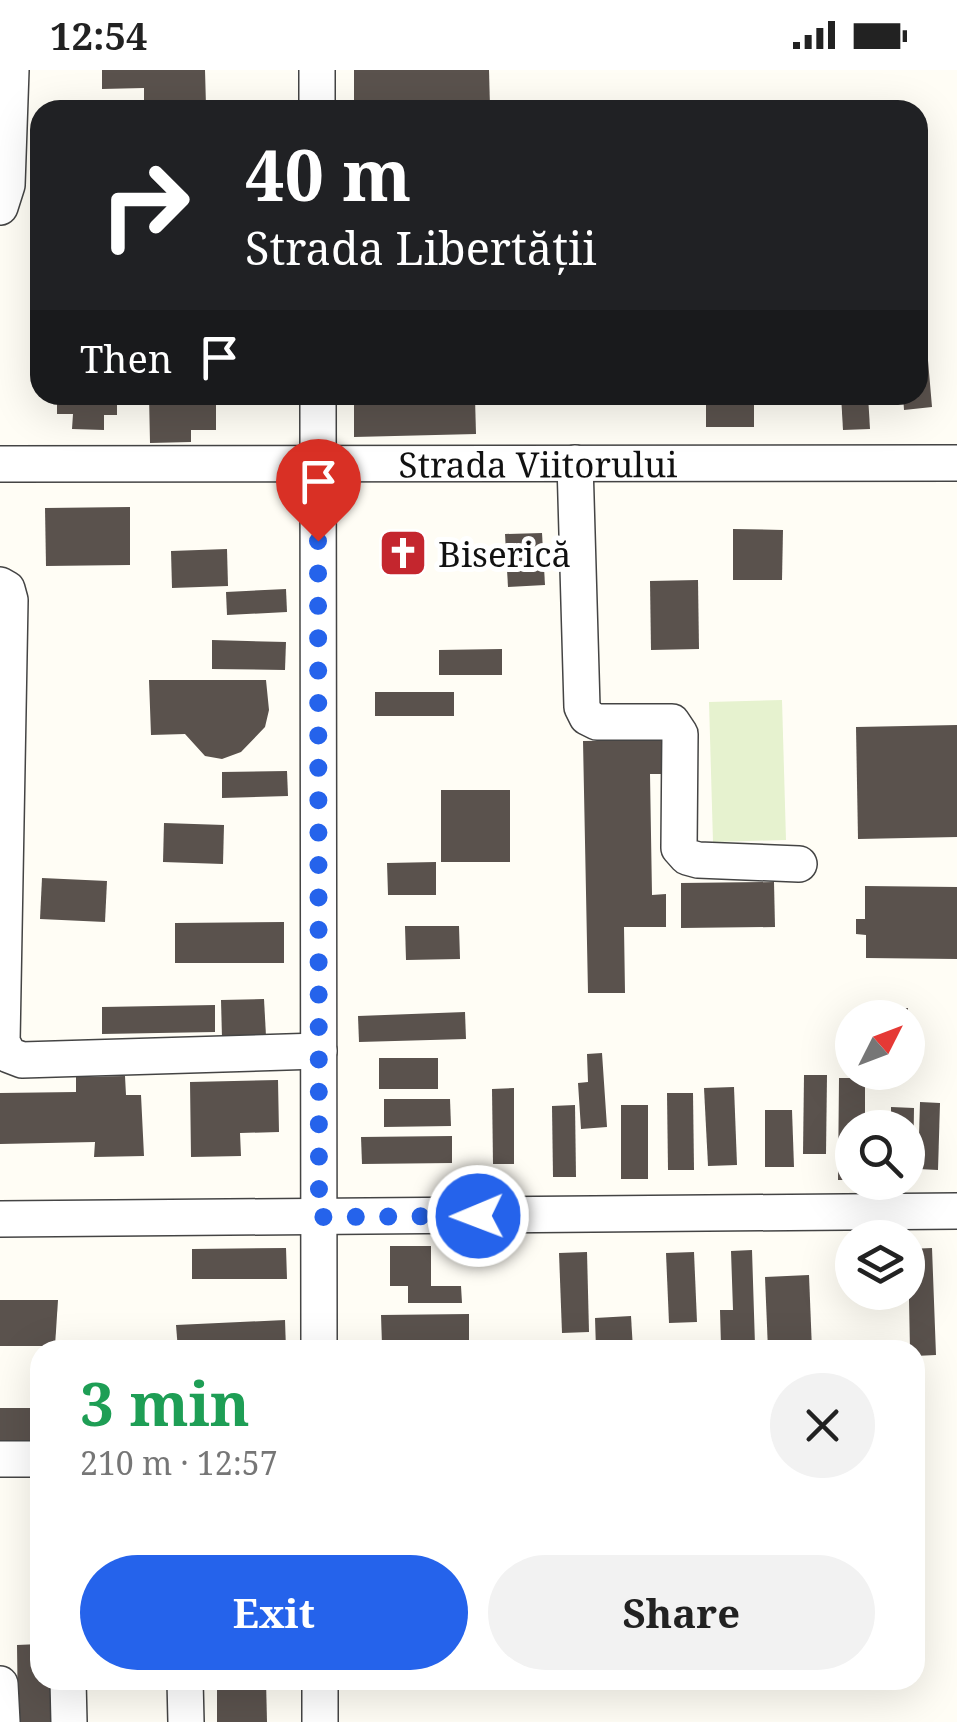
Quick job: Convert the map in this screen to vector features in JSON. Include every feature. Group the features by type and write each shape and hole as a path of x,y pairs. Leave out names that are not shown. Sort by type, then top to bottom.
{"street":[{"path":"0,207 7,185 12,70"},
{"path":"316,70 317,100"},
{"path":"318,405 319,1340"},
{"path":"575,463 582,707 586,717 598,722 672,722 680,734 679,848 687,856 698,860 799,864"},
{"name":"Strada Viitorului","path":"0,464 957,464"},
{"path":"0,584 7,589 10,600 2,1042 9,1055 22,1060 319,1051"},
{"path":"0,1219 957,1211"},
{"path":"0,1460 30,1460"},
{"path":"0,1684 2,1722"},
{"path":"68,1690 69,1722"},
{"path":"186,1690 186,1722"},
{"path":"320,1690 320,1722"}],"green space":[{"path":"782,700 786,840 713,842 709,702"}],"building":[{"path":"102,70 205,70 206,100 144,100 144,88 102,89"},
{"path":"354,70 489,70 490,100 354,100"},
{"path":"928,360 932,407 904,410 904,405 928,405"},
{"path":"57,405 117,405 117,415 104,415 104,430 72,429 73,414 57,414"},
{"path":"149,405 216,405 216,430 191,430 191,442 150,443"},
{"path":"354,405 475,405 476,434 354,437"},
{"path":"706,405 754,405 754,427 706,427"},
{"path":"842,405 869,405 870,429 843,430"},
{"path":"130,507 130,565 46,566 45,508"},
{"path":"733,529 783,530 782,580 733,580"},
{"path":"542,533 545,585 508,587 505,534"},
{"path":"227,549 228,586 172,588 171,551"},
{"path":"698,580 699,649 651,650 650,581"},
{"path":"286,589 287,612 227,615 226,592"},
{"path":"212,640 286,642 285,670 212,669"},
{"path":"502,649 502,675 439,675 439,650"},
{"path":"149,680 266,680 269,710 265,727 241,752 222,759 205,756 185,734 151,735"},
{"path":"375,692 454,692 454,716 375,716"},
{"path":"957,725 957,837 858,839 856,727"},
{"path":"664,740 664,774 650,774 652,895 666,894 666,927 624,927 625,993 588,993 583,741"},
{"path":"287,771 288,796 222,798 222,772"},
{"path":"441,790 510,790 510,862 441,862"},
{"path":"164,823 224,825 223,864 163,862"},
{"path":"436,862 436,895 388,895 387,863"},
{"path":"42,878 107,881 105,922 40,919"},
{"path":"774,882 775,927 681,928 681,883"},
{"path":"865,886 957,887 957,959 866,958 866,935 856,934 856,919 865,919"},
{"path":"284,922 284,963 175,963 175,923"},
{"path":"405,926 459,926 460,959 406,960"},
{"path":"264,999 266,1036 222,1038 221,1000"},
{"path":"215,1005 215,1032 102,1034 102,1007"},
{"path":"465,1012 466,1039 359,1042 358,1016"},
{"path":"602,1053 607,1127 581,1129 578,1083 588,1082 587,1054"},
{"path":"379,1058 438,1058 438,1089 379,1089"},
{"path":"804,1075 827,1075 826,1154 803,1154"},
{"path":"125,1076 126,1095 141,1095 144,1156 94,1157 95,1142 0,1144 0,1093 76,1092 76,1077"},
{"path":"278,1080 279,1132 240,1133 241,1156 191,1157 190,1082"},
{"path":"734,1087 737,1165 708,1166 704,1088"},
{"path":"514,1088 514,1164 493,1164 492,1089"},
{"path":"839,1090 865,1090 865,1110 839,1110"},
{"path":"667,1093 693,1093 694,1170 668,1170"},
{"path":"384,1099 450,1099 451,1126 384,1127"},
{"path":"920,1102 940,1103 938,1170 925,1169 925,1110 920,1110"},
{"path":"575,1105 576,1177 553,1177 552,1106"},
{"path":"621,1105 648,1105 648,1179 621,1179"},
{"path":"765,1110 792,1110 794,1167 765,1167"},
{"path":"452,1136 452,1163 362,1164 361,1137"},
{"path":"390,1246 431,1246 431,1286 461,1286 462,1303 408,1303 408,1286 390,1286"},
{"path":"286,1248 287,1279 192,1279 192,1249"},
{"path":"925,1248 932,1248 936,1355 925,1356 925,1340 910,1340 909,1310 925,1310"},
{"path":"752,1250 755,1340 721,1340 720,1310 733,1310 731,1251"},
{"path":"587,1252 589,1332 562,1333 559,1253"},
{"path":"694,1252 697,1322 669,1323 666,1253"},
{"path":"809,1275 812,1340 768,1340 765,1277"},
{"path":"0,1300 58,1300 55,1340 30,1340 30,1346 0,1346"},
{"path":"469,1314 469,1340 382,1340 381,1315"},
{"path":"631,1316 632,1340 596,1340 595,1318"},
{"path":"285,1320 286,1340 177,1340 176,1325"},
{"path":"0,1408 30,1408 30,1449 0,1448"},
{"path":"30,1644 30,1690 57,1690 57,1722 18,1722 17,1645"},
{"path":"217,1690 266,1690 267,1722 217,1722"}],"place":[{"name":"Biserică","path":"403,553"}],"route":[{"path":"318,541 319,1217 478,1216"}]}
